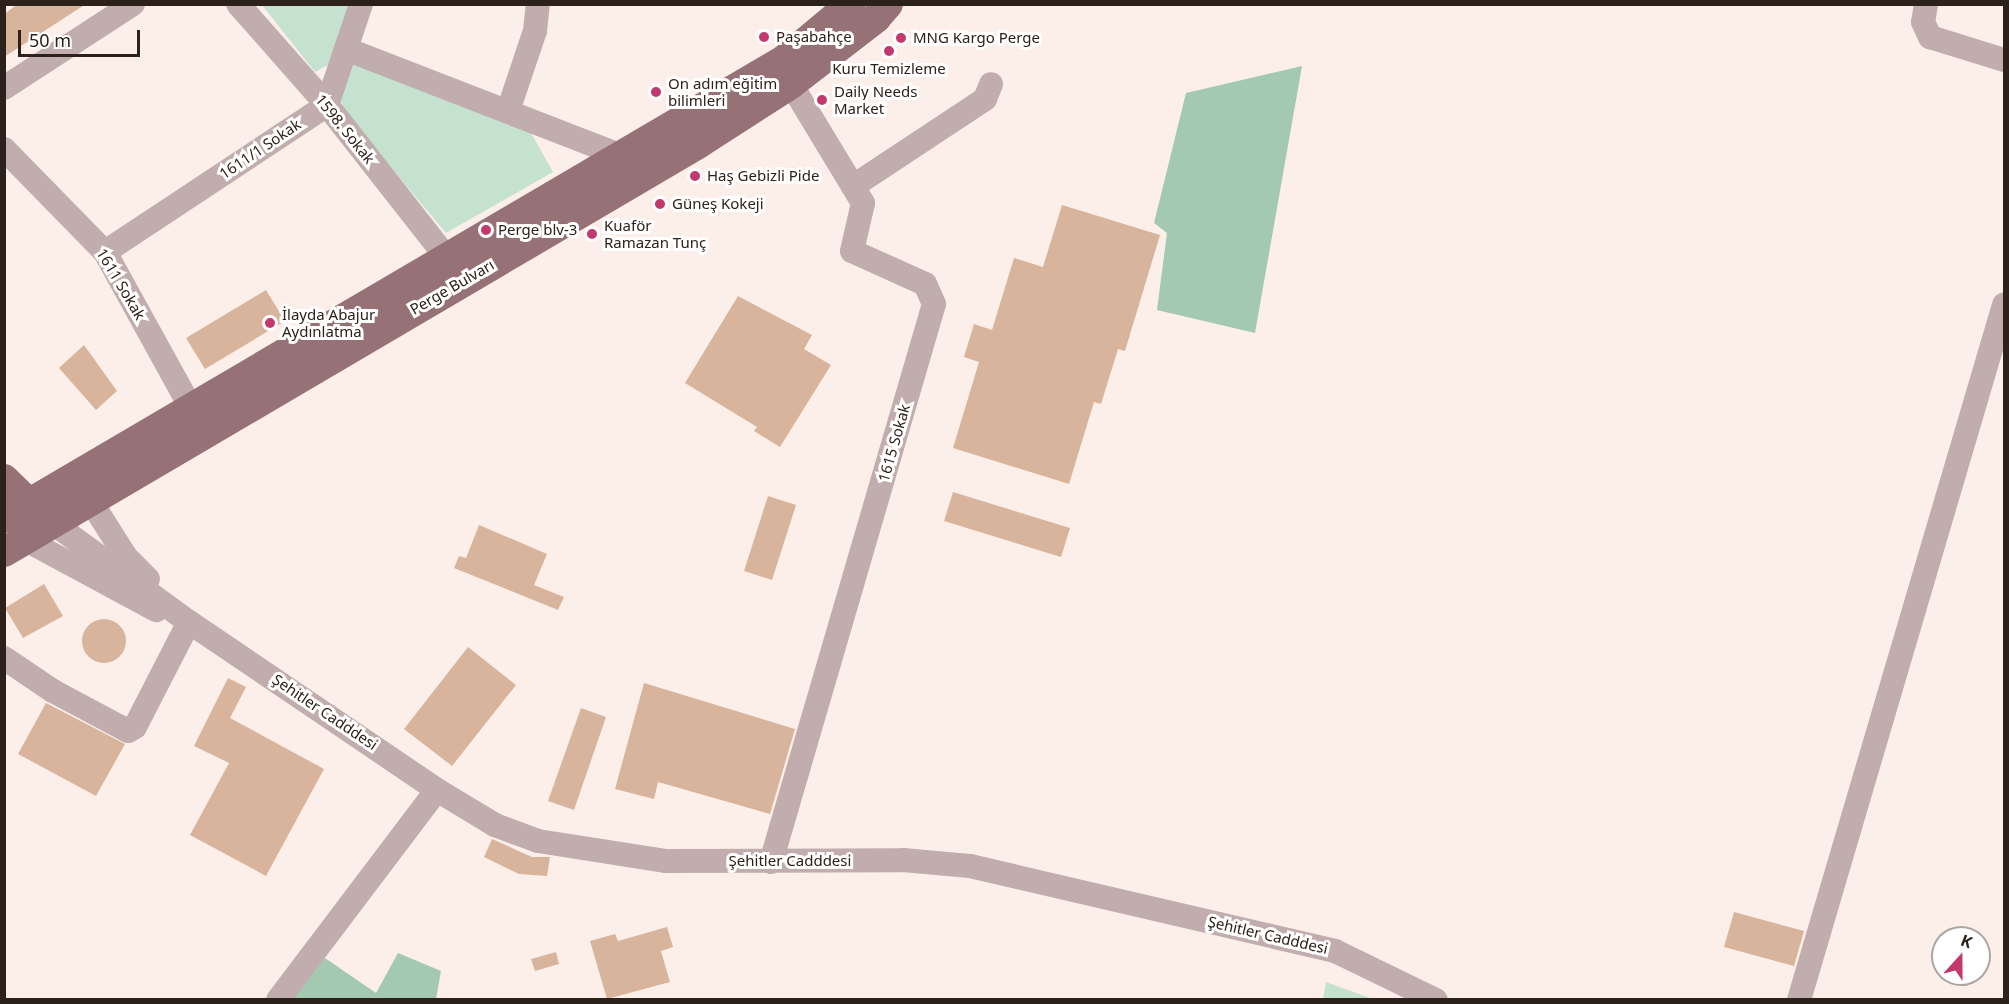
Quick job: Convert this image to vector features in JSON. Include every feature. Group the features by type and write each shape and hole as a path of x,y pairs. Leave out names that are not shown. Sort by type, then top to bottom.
{"main road":[{"name":"Perge Bulvarı","path":"15,511 784,60 851,4"},
{"name":"Perge Bulvarı","path":"12,539 53,524 90,500 698,144 791,84 876,18 888,4"},
{"path":"4,479 15,511 53,524"}],"street":[{"path":"4,88 134,4"},
{"name":"1598. Sokak","path":"238,4 327,105 446,257"},
{"path":"327,105 361,4"},
{"path":"508,111 535,31 538,4"},
{"path":"1926,4 1923,22 1930,37 2004,60"},
{"path":"346,49 620,155"},
{"name":"1615 Sokak","path":"771,862 934,304 925,284 852,251 863,203 855,185 791,84"},
{"path":"855,185 985,99 991,84"},
{"name":"1611/1 Sokak","path":"105,252 327,105"},
{"name":"1611 Sokak","path":"4,149 105,252 192,408"},
{"path":"1799,999 2004,305"},
{"path":"90,500 126,557 189,622"},
{"path":"53,524 189,622"},
{"path":"12,539 136,603 189,622"},
{"path":"5,660 128,731 135,728 189,622"},
{"name":"Şehitler Cadddesi","path":"189,622 437,790 495,825 572,848 666,861 903,860 970,866 1335,951 1436,999"},
{"path":"278,999 437,790"}],"green space":[{"path":"262,5 348,5 328,65 315,72"},
{"path":"354,63 530,131 553,172 446,233 344,112 341,99"},
{"path":"1302,66 1255,333 1157,310 1167,233 1154,223 1186,93"},
{"path":"398,953 441,971 436,999 288,1000 325,958 376,993"},
{"path":"1326,982 1373,999 1323,999"}],"building":[{"path":"18,4 86,4 4,57 4,14"},
{"path":"1062,205 1160,235 1125,351 1118,349 1101,404 1094,402 1069,484 953,448 979,362 964,357 974,324 992,330 1014,258 1043,267"},
{"path":"266,290 285,321 205,369 186,338"},
{"path":"738,296 812,335 804,349 831,365 780,447 754,431 757,427 685,383"},
{"path":"84,345 117,391 96,410 59,368"},
{"path":"953,492 1070,528 1061,557 944,521"},
{"path":"768,496 796,505 772,580 744,571"},
{"path":"479,525 547,554 534,585 564,597 558,610 454,568 459,556 466,558"},
{"path":"44,584 63,616 23,638 5,608"},
{"path":"104,619 119,626 126,641 119,656 104,663 89,656 82,641 89,626"},
{"path":"468,647 516,685 452,766 404,729"},
{"path":"228,678 246,687 230,718 324,769 266,876 190,835 229,763 194,746"},
{"path":"644,683 795,729 770,814 658,782 654,799 615,789"},
{"path":"46,703 125,744 96,796 18,754"},
{"path":"581,708 606,717 574,810 548,801"},
{"path":"492,839 532,857 550,857 547,876 519,874 484,857"},
{"path":"1734,912 1804,931 1794,966 1724,947"},
{"path":"667,927 673,947 661,951 670,982 607,999 590,941 615,934 618,941"},
{"path":"556,952 559,964 535,971 531,959"}],"place":[{"name":"Paşabahçe","path":"764,37"},
{"name":"MNG Kargo Perge","path":"901,38"},
{"name":"Kuru Temizleme","path":"889,51"},
{"name":"On adım eğitim bilimleri","path":"656,92"},
{"name":"Daily Needs Market","path":"822,100"},
{"name":"Haş Gebizli Pide","path":"695,176"},
{"name":"Güneş Kokeji","path":"660,204"},
{"name":"Perge blv-3","path":"486,230"},
{"name":"Kuaför Ramazan Tunç","path":"592,234"},
{"name":"İlayda Abajur Aydınlatma","path":"270,323"}]}
